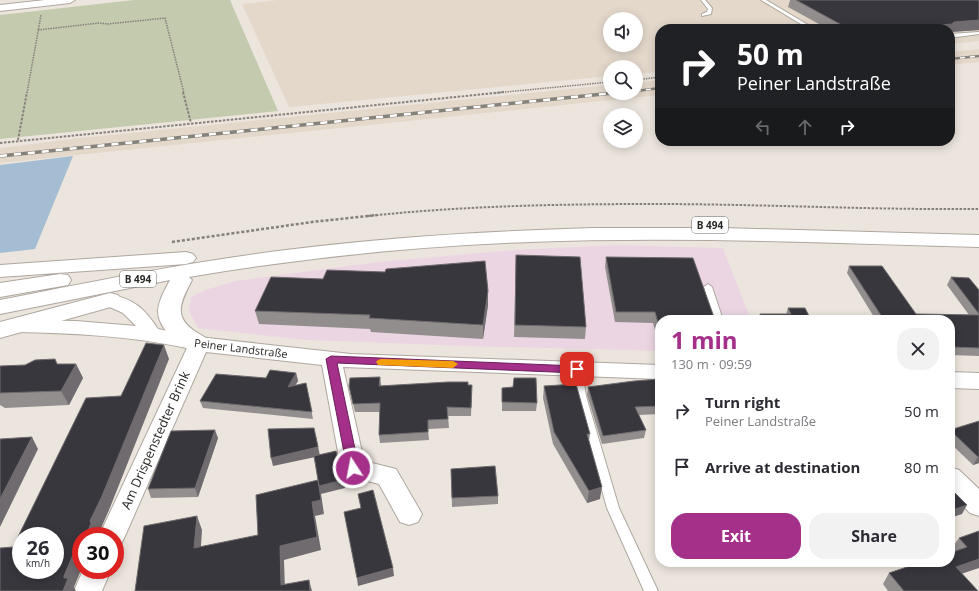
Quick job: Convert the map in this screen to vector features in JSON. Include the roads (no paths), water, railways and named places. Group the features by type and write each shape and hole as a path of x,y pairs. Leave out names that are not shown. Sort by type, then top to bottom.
{"main road":[{"name":"B 494","path":"0,290 186,258 309,242 440,229 512,226 656,224 979,230"},
{"name":"B 494","path":"0,307 178,272 276,257 367,247 464,239 562,234 650,234 979,240"},
{"path":"916,239 979,256"},
{"name":"Peiner Landstraße","path":"8,328 181,280 276,257"},
{"path":"0,271 186,258"},
{"path":"181,280 170,302 168,311 172,325 182,335 198,344"}],"street":[{"path":"0,8 70,0"},
{"path":"110,300 124,304 137,313 151,334"},
{"name":"Peiner Landstraße","path":"8,328 76,328 151,334 198,344 331,359 655,372"},
{"name":"Am Drispenstedter Brink","path":"116,527 198,344"},
{"path":"331,359 353,468 387,476 409,514"},
{"path":"955,380 979,381"},
{"path":"955,481 979,505"},
{"path":"88,591 93,579"}],"lane":[{"path":"702,0 710,9 709,13 704,15"},
{"path":"763,0 804,24"},
{"path":"955,35 979,33"},
{"path":"0,276 38,269"},
{"path":"708,288 716,315"},
{"path":"577,369 581,396 613,508 650,591"}],"water":[{"path":"73,156 35,249 0,253 0,165"}],"railway":[{"path":"955,58 979,56"},
{"path":"643,90 655,89"},
{"path":"0,156 603,94"}]}
